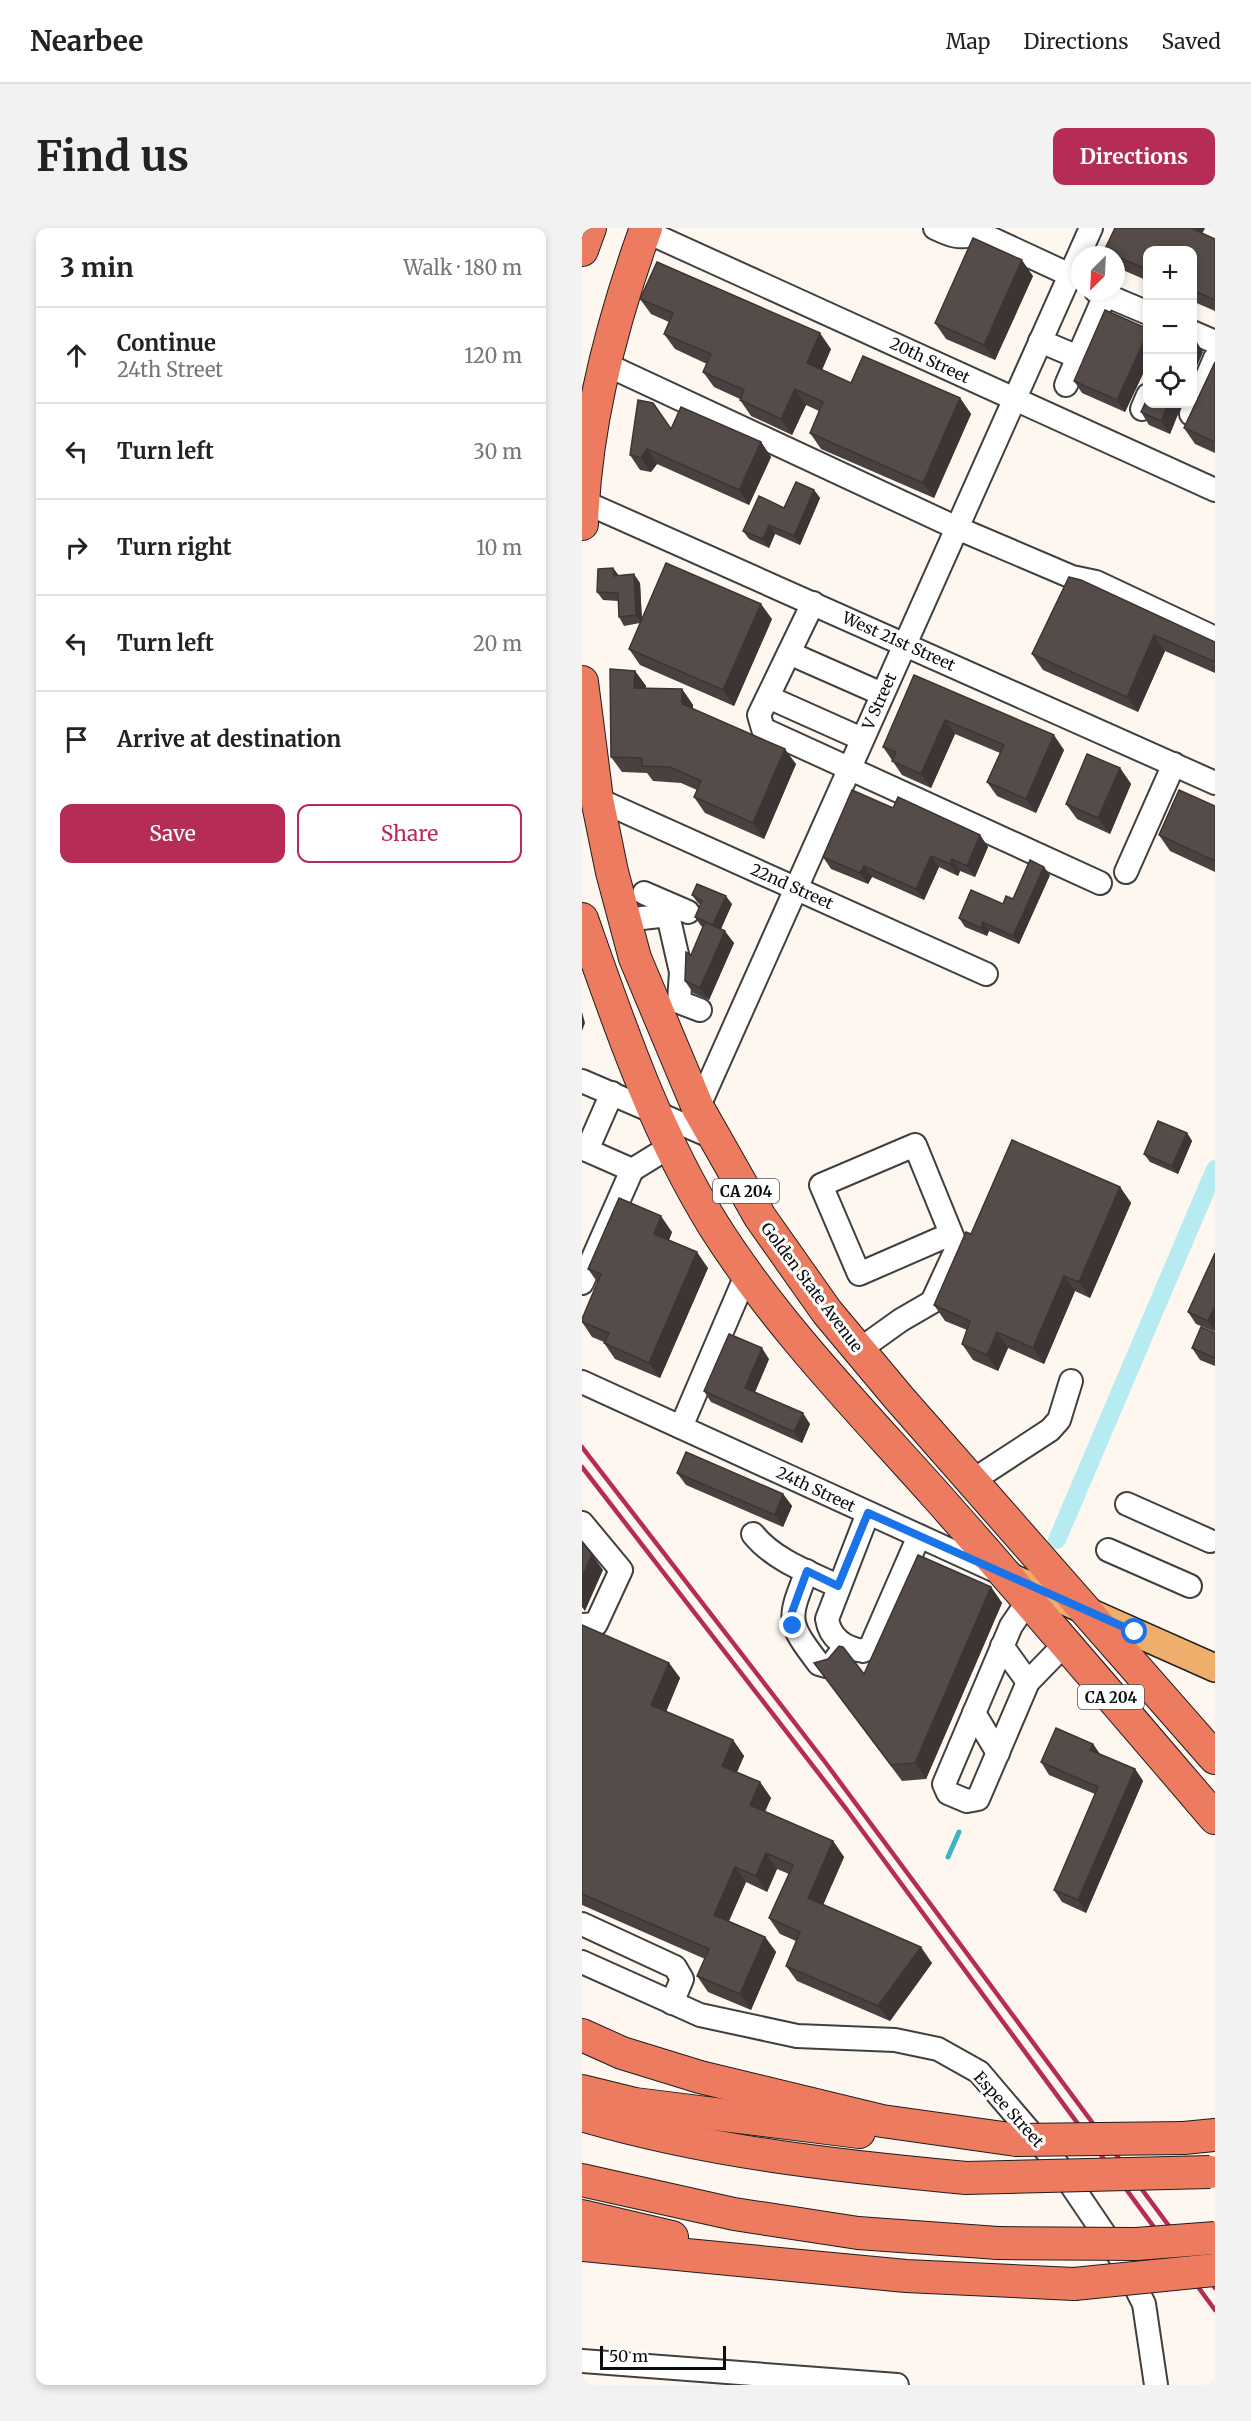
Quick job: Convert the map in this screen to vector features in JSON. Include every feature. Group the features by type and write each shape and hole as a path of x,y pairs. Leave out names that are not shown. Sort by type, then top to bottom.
{"highway":[{"path":"582,250 590,228"},
{"path":"582,524 582,501 605,364 618,311 645,229"},
{"name":"Golden State Avenue","path":"582,682 597,799 634,958 698,1107 760,1217 827,1312 1215,1758"},
{"name":"CA 204","path":"583,925 627,1047 653,1110 714,1226 747,1274 787,1329 1006,1575 1215,1818"},
{"path":"582,2035 622,2053 700,2077 936,2134"},
{"path":"582,2091 635,2104 806,2127 1016,2140 1184,2138 1215,2135"},
{"path":"582,2115 676,2137 766,2154 856,2168 966,2178 1212,2172"},
{"path":"582,2180 734,2214 846,2231 998,2243 1136,2244 1215,2238"},
{"path":"582,2216 789,2265"},
{"path":"582,2245 906,2276 1215,2291"},
{"path":"1074,2284 1215,2271"}],"main road":[{"name":"24th Street","path":"1006,1575 1215,1668"}],"street":[{"path":"935,228 953,237 966,238 977,233 988,237 1071,278"},
{"name":"V Street","path":"1085,246 1091,228"},
{"name":"20th Street","path":"645,229 687,237 1014,399 1215,490"},
{"name":"V Street","path":"698,1107 1040,341 1071,283"},
{"path":"1066,384 1098,300"},
{"path":"1117,300 1143,311"},
{"path":"1197,334 1215,342"},
{"path":"1040,341 1078,357"},
{"path":"1191,414 1215,358"},
{"path":"605,364 957,528 1072,577 1096,582 1215,638"},
{"name":"West 21st Street","path":"582,501 1215,783"},
{"path":"813,603 759,716 763,729 1100,883"},
{"path":"789,653 882,694"},
{"path":"768,697 862,739"},
{"path":"1126,872 1174,764"},
{"name":"22nd Street","path":"597,799 986,974"},
{"path":"644,893 676,911"},
{"path":"625,920 676,911"},
{"path":"676,911 681,972 679,1002 699,1010"},
{"path":"582,1080 717,1139"},
{"path":"612,1093 584,1149 632,1170"},
{"path":"859,1350 901,1320 932,1302 957,1248 915,1145 821,1185 859,1274 951,1234"},
{"path":"582,1283 632,1170 671,1146"},
{"path":"681,1427 747,1274"},
{"path":"972,1481 1050,1430 1059,1420 1071,1381"},
{"name":"24th Street","path":"582,1382 1006,1575"},
{"path":"1128,1504 1210,1541"},
{"path":"868,1513 827,1619 829,1630 845,1646 863,1651 871,1646 919,1536"},
{"path":"582,1522 621,1570 596,1624 582,1625"},
{"path":"753,1533 768,1550 838,1586"},
{"path":"1108,1550 1190,1586"},
{"path":"807,1571 791,1615 793,1626 819,1664 826,1666 833,1663 845,1646"},
{"path":"1028,1601 1011,1626 944,1784 948,1793 967,1801 978,1798 1028,1682 1065,1644"},
{"path":"1002,1646 1028,1682"},
{"path":"974,1713 998,1753"},
{"path":"582,1924 675,1967 682,1979 672,2003"},
{"name":"Espee Street","path":"582,1962 700,2015 797,2036 895,2040 938,2049 979,2072 1055,2161 1122,2260 1144,2304 1156,2385"},
{"path":"1137,2385 1150,2351"},
{"path":"582,2361 897,2385"}],"building":[{"path":"1115,228 1191,228 1215,239 1215,300 1197,292 1197,246 1143,246 1143,268 1125,260 1125,246 1106,246"},
{"path":"973,238 1022,260 984,345 935,323"},
{"path":"657,262 820,333 807,363 851,383 863,356 960,398 923,483 810,433 823,402 795,389 781,419 740,400 744,390 703,372 711,354 664,334 673,313 640,299"},
{"path":"1105,310 1143,327 1143,343 1117,400 1074,381"},
{"path":"1215,362 1215,442 1184,428 1193,408 1197,408 1197,400"},
{"path":"638,400 653,403 671,429 681,407 761,442 739,490 647,449 641,458 630,455"},
{"path":"1143,408 1166,408 1161,421 1141,412"},
{"path":"796,482 814,490 794,536 769,525 763,539 743,531 759,496 784,508"},
{"path":"666,563 761,604 723,690 629,649"},
{"path":"613,568 614,576 634,574 636,615 619,617 618,593 597,592 598,569"},
{"path":"1069,577 1081,580 1215,642 1215,662 1154,635 1127,697 1032,654"},
{"path":"610,669 635,671 634,688 682,689 682,704 785,749 753,823 694,797 701,781 670,767 642,766 642,758 611,757"},
{"path":"914,675 1054,735 1026,799 987,782 1004,745 945,720 921,774 892,761 896,752 883,747"},
{"path":"1087,754 1120,768 1098,818 1066,804"},
{"path":"852,790 893,808 898,797 980,835 967,866 952,859 950,864 931,856 916,889 864,866 860,873 823,857"},
{"path":"1179,790 1215,806 1215,861 1159,835"},
{"path":"1030,860 1044,867 1013,936 983,922 981,928 959,918 971,890 1003,904 1006,896 1013,899"},
{"path":"697,884 726,896 713,925 695,917 702,901 692,895"},
{"path":"705,922 725,931 700,988 685,981 686,952 691,955"},
{"path":"1158,1121 1187,1133 1172,1166 1144,1154"},
{"path":"1012,1140 1120,1187 1079,1282 1064,1276 1033,1348 997,1332 987,1355 962,1344 970,1321 934,1305 966,1232 971,1234"},
{"path":"619,1198 661,1216 654,1234 697,1252 649,1363 604,1343 609,1333 582,1322 601,1274 588,1269"},
{"path":"1215,1253 1215,1306 1208,1321 1188,1312"},
{"path":"1201,1327 1215,1333 1215,1358 1192,1348"},
{"path":"729,1334 762,1348 745,1388 803,1413 794,1432 704,1391"},
{"path":"686,1452 783,1494 775,1515 677,1473"},
{"path":"582,1542 592,1554 582,1578"},
{"path":"918,1555 991,1587 915,1763 891,1765 814,1663 828,1659 839,1646 843,1647 864,1674"},
{"path":"582,1625 669,1663 651,1705 733,1740 722,1766 760,1782 750,1805 833,1841 808,1898 921,1947 878,2006 786,1966 800,1932 769,1918 793,1865 766,1853 756,1876 735,1867 714,1915 765,1937 740,1994 697,1976 709,1949 582,1894"},
{"path":"1056,1728 1093,1744 1090,1750 1135,1769 1078,1900 1054,1890 1098,1787 1041,1762"}],"waterway":[{"path":"1057,1540 1215,1169"},
{"path":"948,1857 959,1832"}],"railway":[{"path":"582,1447 825,1762 1215,2288"},
{"path":"582,1467 847,1810 1215,2310"}],"route":[{"path":"793,1626 791,1615 807,1571 838,1586 868,1513 1135,1632"}]}
